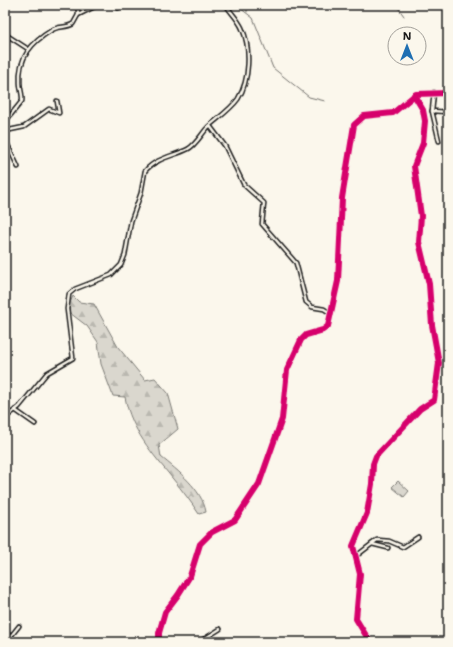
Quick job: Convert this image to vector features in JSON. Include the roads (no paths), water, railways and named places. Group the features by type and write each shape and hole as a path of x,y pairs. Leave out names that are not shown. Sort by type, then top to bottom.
{"street":[{"path":"78,5 78,15"},
{"path":"5,122 22,102 20,78 22,64 28,49 38,39 53,29 71,25 78,15 98,5"},
{"path":"5,418 15,410 46,374 73,358 67,309 69,294 74,289 111,275 121,265 125,255 131,221 141,194 145,172 164,159 190,148 237,100 246,78 247,57 243,31 226,5"},
{"path":"5,34 28,49"},
{"path":"434,92 432,111 439,141"},
{"path":"159,642 159,633 165,612 178,595 190,575 200,544 212,532 235,520 258,487 268,463 275,436 282,419 288,368 303,338 308,334 327,328 338,281 342,198 353,127 357,120 363,116 393,113 414,95 434,92 448,93"},
{"path":"370,642 356,619 360,574 353,544 367,512 374,460 420,409 434,400 439,372 429,284 419,242 421,214 414,166 423,142 425,119 423,110 414,95"},
{"path":"5,131 24,127 48,109 59,113 57,101"},
{"path":"432,111 448,112"},
{"path":"210,126 226,148 244,185 264,203 262,224 297,264 306,301 311,306 324,309 330,313"},
{"path":"5,139 18,166"},
{"path":"15,410 35,424"},
{"path":"356,557 376,541 385,540 404,547 418,537"},
{"path":"371,544 388,548"},
{"path":"11,642 11,636 19,626"},
{"path":"199,642 220,629"},
{"path":"204,639 207,642"}],"waterway":[{"path":"236,5 253,18 273,68 309,97 325,101"},
{"path":"247,5 247,12"},
{"path":"396,5 404,16"}]}
